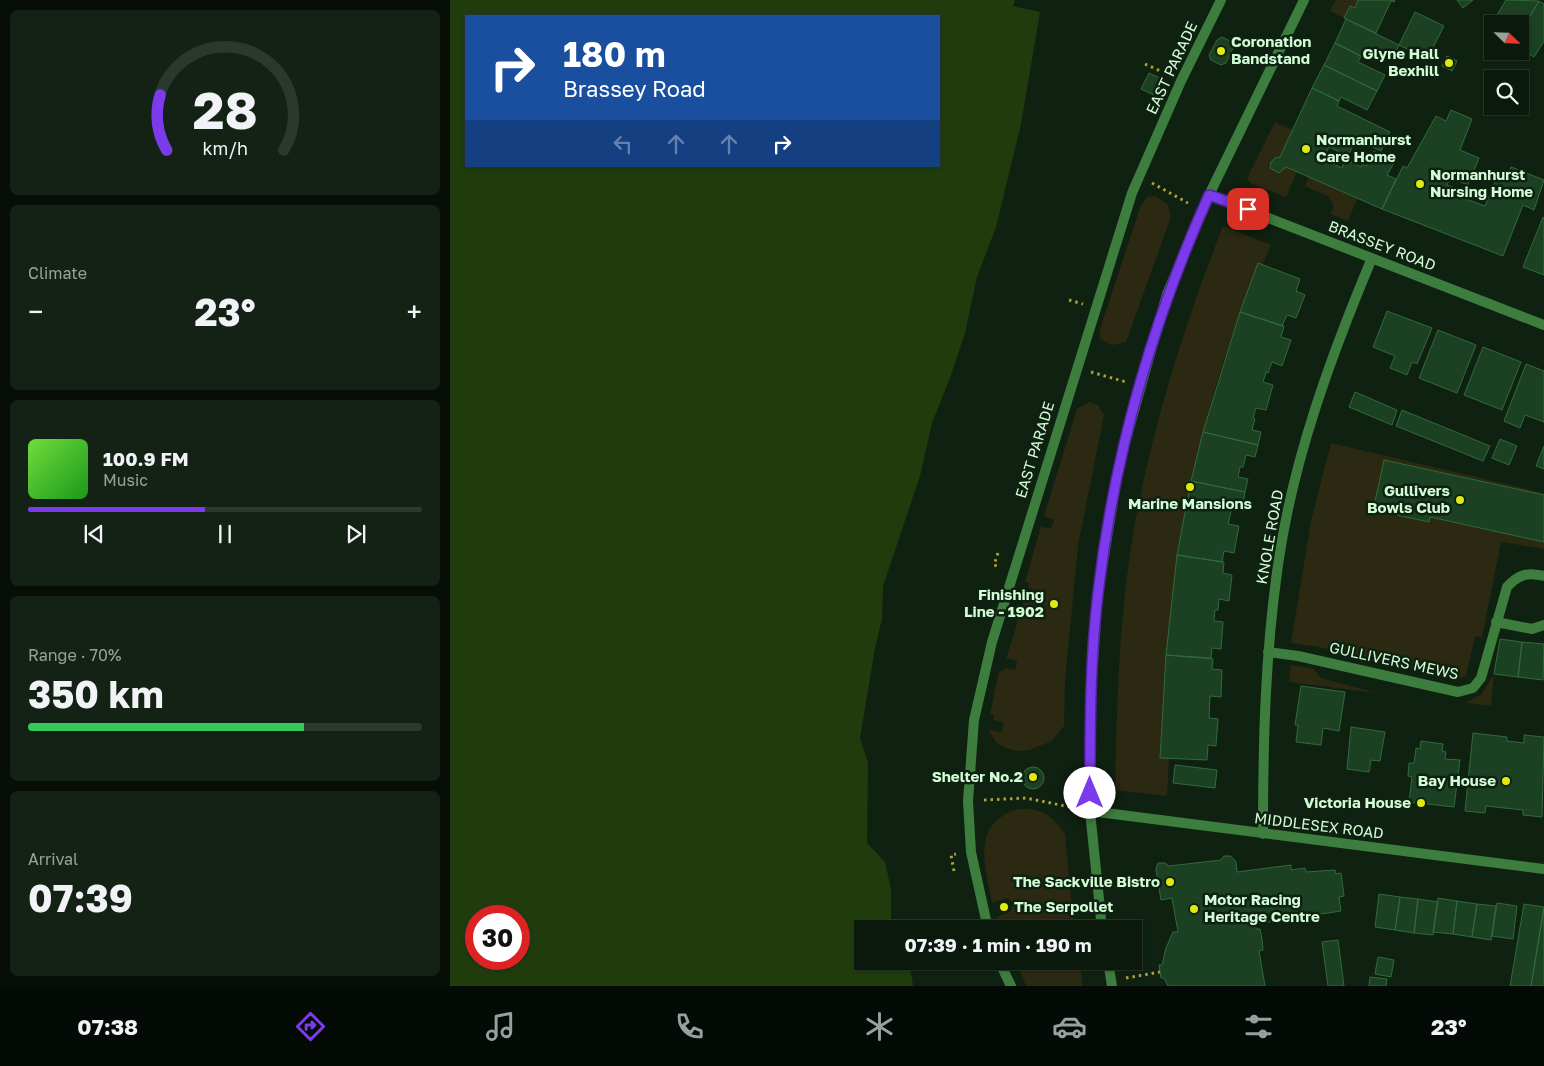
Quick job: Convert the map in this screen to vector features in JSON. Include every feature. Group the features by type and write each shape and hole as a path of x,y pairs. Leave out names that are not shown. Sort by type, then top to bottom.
{"street":[{"name":"EAST PARADE","path":"986,920 971,852 968,801 974,720 992,642 1076,367 1139,176 1221,0"},
{"path":"1101,920 1090,811 1090,703 1098,593 1119,464 1167,294 1209,195 1304,0"},
{"name":"BRASSEY ROAD","path":"1209,195 1544,325"},
{"name":"KNOLE ROAD","path":"1263,834 1263,744 1268,652 1278,564 1296,475 1341,333 1372,258"},
{"name":"GULLIVERS MEWS","path":"1268,652 1298,656 1458,692 1472,688 1481,678 1507,587 1517,576 1531,573 1544,576"},
{"path":"1496,622 1532,629 1544,625"},
{"name":"MIDDLESEX ROAD","path":"1090,811 1544,868"},
{"path":"1003,970 1011,986"},
{"path":"1110,970 1112,983"}],"path":[{"path":"1145,64 1182,81"},
{"path":"1139,176 1202,211"},
{"path":"1076,367 1140,386"},
{"path":"968,801 1026,798 1090,811"},
{"path":"1112,983 1160,972"}],"shaded area":[{"path":"450,0 1015,0 1013,6 1040,12 1021,124 996,227 977,277 965,333 932,423 920,476 883,586 882,619 875,648 860,738 868,763 867,843 885,862 891,889 891,920 854,920 854,970 911,970 913,986 450,986"},
{"path":"1336,0 1358,0 1355,8 1350,6 1344,18 1330,11"},
{"path":"1275,122 1293,130 1280,157 1275,158 1271,162 1270,168 1279,173 1286,167 1297,172 1286,197 1250,183 1247,178"},
{"path":"1309,177 1357,199 1348,221 1330,214 1334,206 1328,196 1305,186"},
{"path":"1156,196 1168,205 1171,217 1126,342 1113,345 1100,339 1100,329 1141,205 1147,197"},
{"path":"1223,226 1271,245 1243,305 1221,369 1205,423 1182,533 1174,587 1163,699 1160,757 1169,758 1167,796 1115,790 1122,623 1135,523 1161,409 1183,335"},
{"path":"1089,402 1098,405 1104,415 1078,546 1065,681 1064,726 1052,741 1029,750 1017,751 1006,748 996,742 988,729 1001,733 1004,723 993,720 994,715 990,714 999,671 1003,671 1004,668 1015,670 1017,661 1006,658 1025,597 1035,600 1038,591 1028,588 1029,583 1025,582 1041,526 1051,529 1054,520 1044,516 1077,409"},
{"path":"1331,443 1544,493 1544,549 1501,542 1482,638 1475,636 1466,676 1454,680 1319,647 1291,643 1311,521"},
{"path":"1291,665 1314,669 1321,678 1377,693 1289,682"},
{"path":"1494,674 1491,706 1465,703 1481,695"},
{"path":"1019,809 1043,812 1054,820 1065,834 1073,920 998,920 997,917 1011,911 1013,903 1007,898 992,903 986,874 984,847 987,835 993,824 1003,816"},
{"path":"1020,970 1080,970 1083,986 1026,986"}],"building":[{"path":"1358,0 1395,0 1394,2 1391,1 1376,33 1344,18 1350,6 1355,8"},
{"path":"1457,0 1473,0 1463,8"},
{"path":"1506,0 1539,1 1529,18 1529,15 1497,15"},
{"path":"1539,1 1544,4 1544,41 1534,57 1529,54 1529,18"},
{"path":"1415,12 1444,26 1427,59 1399,45"},
{"path":"1346,19 1399,45 1391,61 1364,48 1361,56 1335,43"},
{"name":"Coronation Bandstand","path":"1222,37 1232,42 1233,48 1226,63 1221,65 1211,60 1209,55 1217,40"},
{"path":"1335,43 1361,56 1358,62 1385,75 1377,91 1324,65"},
{"name":"Glyne Hall Bexhill","path":"1447,56 1457,61 1452,71 1442,66"},
{"path":"1324,65 1377,91 1367,110 1341,97 1339,101 1312,88"},
{"path":"1149,73 1164,80 1156,96 1141,89"},
{"name":"Normanhurst Care Home","path":"1312,88 1339,101 1337,106 1390,132 1381,151 1356,139 1348,156 1329,147 1323,159 1342,168 1345,159 1361,167 1362,164 1367,166 1374,151 1395,161 1387,175 1396,179 1382,209 1286,167 1279,173 1270,168 1271,162 1275,158 1280,157"},
{"name":"Normanhurst Nursing Home","path":"1451,110 1472,119 1460,150 1479,158 1468,185 1450,178 1447,185 1466,192 1463,198 1485,206 1496,179 1505,183 1511,167 1544,180 1534,210 1523,205 1503,256 1382,209 1403,166 1407,168 1436,116 1446,121"},
{"path":"1544,218 1544,275 1523,267"},
{"path":"1258,263 1300,279 1296,291 1305,295 1296,318 1287,315 1282,326 1240,312"},
{"path":"1387,311 1432,328 1417,364 1412,362 1407,375 1390,368 1395,356 1373,347"},
{"path":"1240,312 1284,326 1281,337 1291,340 1282,366 1272,362 1268,373 1266,372 1263,382 1273,385 1266,410 1256,408 1253,418 1255,419 1252,430 1261,432 1258,445 1203,432"},
{"path":"1438,330 1476,345 1457,393 1419,378"},
{"path":"1483,347 1521,362 1502,410 1464,395"},
{"path":"1526,364 1544,371 1544,422 1525,415 1520,428 1504,421"},
{"path":"1355,392 1397,410 1392,425 1349,407"},
{"path":"1402,410 1490,446 1483,461 1396,426"},
{"path":"1203,432 1258,445 1255,457 1246,455 1243,467 1240,467 1238,477 1248,479 1245,492 1191,481"},
{"path":"1500,439 1517,446 1509,465 1492,458"},
{"path":"1544,446 1544,469 1536,466"},
{"name":"Gullivers Bowls Club","path":"1384,460 1544,495 1544,542 1430,517 1429,522 1387,513 1389,509 1374,506"},
{"path":"1191,481 1245,492 1243,505 1233,503 1228,524 1239,526 1234,553 1224,551 1222,562 1177,555"},
{"path":"1177,555 1224,562 1223,573 1232,575 1229,601 1219,599 1218,610 1215,610 1214,621 1223,622 1221,649 1212,648 1211,658 1166,655"},
{"path":"1500,639 1522,642 1518,677 1494,674"},
{"path":"1522,642 1544,644 1543,680 1518,677"},
{"path":"1166,655 1213,659 1212,669 1222,670 1221,697 1210,696 1209,718 1218,719 1216,746 1208,745 1207,760 1160,758"},
{"path":"1301,686 1345,692 1339,731 1323,728 1321,745 1296,742 1298,725 1295,725"},
{"path":"1351,727 1385,732 1380,761 1371,760 1369,772 1347,769"},
{"name":"Bay House","path":"1473,733 1507,737 1507,741 1524,743 1524,735 1544,737 1542,817 1523,815 1523,810 1486,806 1485,813 1465,811"},
{"path":"1421,741 1443,744 1442,751 1446,752 1445,759 1460,760 1454,807 1409,802 1412,777 1408,776 1409,763 1414,763 1416,748 1420,749"},
{"path":"1175,765 1217,770 1215,788 1173,783"},
{"name":"Shelter No.2","path":"1033,767 1041,770 1044,778 1041,786 1033,789 1025,786 1022,778 1025,770"},
{"path":"1224,856 1231,856 1236,862 1237,872 1291,865 1291,870 1305,868 1306,872 1335,870 1336,874 1341,873 1344,896 1339,897 1341,911 1256,924 1256,929 1260,929 1262,939 1263,950 1259,951 1265,986 1168,986 1164,978 1161,978 1159,965 1162,965 1166,948 1173,932 1178,932 1172,898 1161,900 1156,869 1158,863 1165,863 1169,866 1221,860"},
{"path":"1379,894 1400,897 1395,930 1375,927"},
{"path":"1400,897 1418,899 1414,933 1395,930"},
{"path":"1438,898 1457,901 1453,934 1433,932"},
{"path":"1418,899 1438,902 1433,935 1414,933"},
{"path":"1457,901 1477,904 1472,937 1453,934"},
{"path":"1497,903 1517,906 1513,939 1492,936"},
{"path":"1477,904 1496,906 1491,940 1472,937"},
{"path":"1524,904 1544,907 1531,986 1510,986"},
{"path":"1544,908 1544,986 1531,986"},
{"path":"1338,940 1344,986 1328,986 1322,942"},
{"path":"1378,957 1394,960 1391,977 1375,974"},
{"path":"1370,977 1387,979 1386,986 1369,986"}],"place":[{"name":"Coronation Bandstand","path":"1221,51"},
{"name":"Glyne Hall Bexhill","path":"1449,63"},
{"name":"Normanhurst Care Home","path":"1306,149"},
{"name":"Normanhurst Nursing Home","path":"1420,184"},
{"name":"Marine Mansions","path":"1190,487"},
{"name":"Gullivers Bowls Club","path":"1460,500"},
{"name":"Finishing Line - 1902","path":"1054,604"},
{"name":"Shelter No.2","path":"1033,777"},
{"name":"Bay House","path":"1506,781"},
{"name":"Victoria House","path":"1421,803"},
{"name":"The Sackville Bistro","path":"1170,882"},
{"name":"The Serpollet","path":"1004,907"},
{"name":"Motor Racing Heritage Centre","path":"1194,909"}],"route":[{"path":"1090,793 1090,703 1098,593 1119,464 1140,386 1167,294 1209,195 1248,209"}]}
